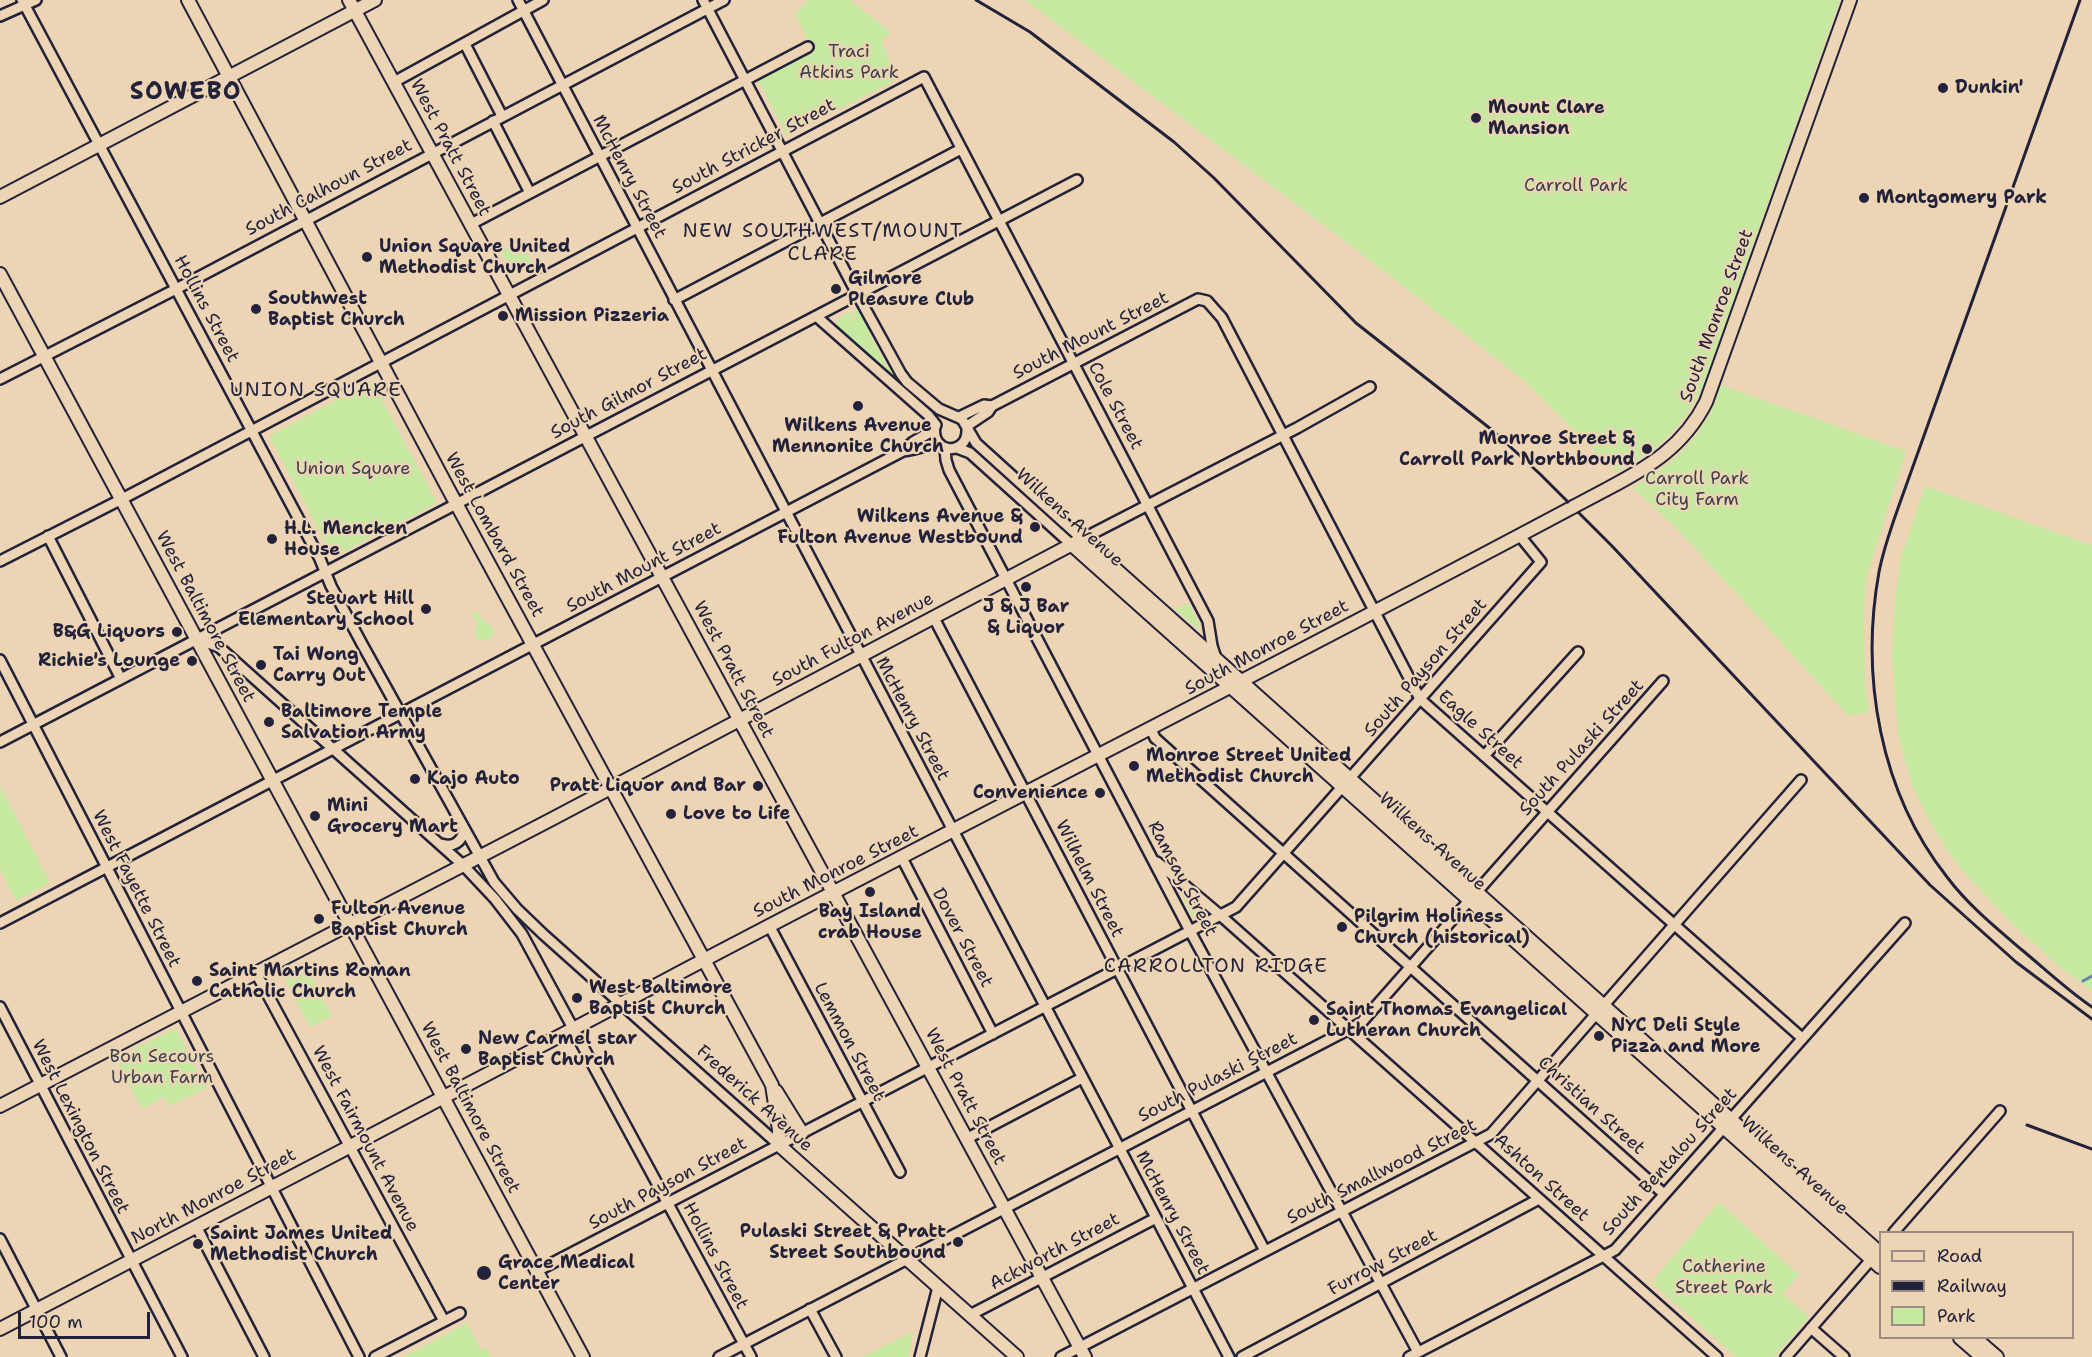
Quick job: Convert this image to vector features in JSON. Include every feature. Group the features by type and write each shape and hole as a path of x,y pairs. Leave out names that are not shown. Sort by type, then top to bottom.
{"main road":[{"name":"West Lombard Street","path":"188,0 304,220 704,961 772,1085 802,1133"},
{"path":"0,197 229,77 352,5 375,0"},
{"name":"South Monroe Street","path":"444,1098 1628,479 1679,443 1692,427 1706,402 1850,0"},
{"name":"West Pratt Street","path":"352,5 1083,1352"},
{"name":"West Baltimore Street","path":"0,274 583,1357"},
{"name":"South Fulton Avenue","path":"0,1106 1077,542"},
{"name":"Wilkens Avenue","path":"1077,542 1216,658 1237,684"},
{"name":"Wilkens Avenue","path":"1077,542 1727,1123 1878,1255"},
{"name":"West Lombard Street","path":"772,1085 779,1145"},
{"name":"North Monroe Street","path":"0,1329 444,1098"},
{"name":"Frederick Avenue","path":"779,1145 1017,1357"},
{"path":"1961,1339 1982,1357"},
{"path":"1977,1339 1997,1357"}],"street":[{"path":"0,16 23,2 36,0"},
{"name":"McHenry Street","path":"518,0 1229,1357"},
{"path":"394,82 543,0"},
{"name":"South Calhoun Street","path":"0,379 176,289 493,121 705,4 724,0"},
{"name":"Hollins Street","path":"23,2 400,715 407,723 478,856"},
{"path":"705,4 896,365 907,382 939,410 955,416 967,427 967,438 957,448 942,446 935,437 935,427 928,415 816,316"},
{"path":"465,44 502,116"},
{"path":"471,224 808,47"},
{"name":"Cole Street","path":"924,77 1208,621 1216,658"},
{"name":"South Stricker Street","path":"0,561 924,77"},
{"path":"493,121 530,193"},
{"path":"674,300 961,148"},
{"name":"South Gilmor Street","path":"0,742 1077,180"},
{"name":"South Mount Street","path":"967,427 988,412 992,406 1198,299 1207,301"},
{"name":"Eagle Street","path":"1207,301 1222,318 1420,699 1802,1038"},
{"name":"South Fulton Avenue","path":"1077,542 1370,387"},
{"name":"South Mount Street","path":"955,416 984,405 992,406"},
{"path":"935,427 941,418 955,416"},
{"name":"South Mount Street","path":"0,923 903,451 935,427"},
{"name":"Wilkens Avenue","path":"967,427 976,443 1077,542"},
{"name":"South Mount Street","path":"903,451 916,450 927,445 942,446"},
{"name":"Ramsay Street","path":"942,446 949,470 1190,931 1418,1352"},
{"name":"Wilkens Avenue","path":"957,448 970,453 1077,542"},
{"name":"South Payson Street","path":"537,1272 1236,907 1542,562 1523,534"},
{"path":"48,536 121,679"},
{"name":"Wilhelm Street","path":"934,618 1265,1251"},
{"path":"197,639 219,647 463,865"},
{"path":"1484,756 1578,652"},
{"name":"West Fayette Street","path":"0,660 273,1186 359,1357"},
{"name":"South Pulaski Street","path":"719,1357 1361,1023 1663,681"},
{"name":"Christian Street","path":"1151,729 1155,738 1664,1194"},
{"name":"South Smallwood Street","path":"1061,1357 1083,1352 1193,1289 1491,1134 1802,780"},
{"path":"439,843 448,846 454,844 461,839 464,830"},
{"name":"Frederick Avenue","path":"478,856 494,882 517,909 779,1145"},
{"name":"Dover Street","path":"902,858 993,1034"},
{"name":"Ashton Street","path":"1153,858 1717,1357"},
{"name":"Hollins Street","path":"463,865 495,899 522,934 751,1357"},
{"name":"South Bentalou Street","path":"1409,1357 1614,1250 1905,923"},
{"name":"Lemmon Street","path":"770,927 900,1172"},
{"name":"West Fairmount Avenue","path":"256,973 444,1321"},
{"name":"West Lexington Street","path":"0,1007 182,1357"},
{"path":"966,1139 1082,1078"},
{"path":"1896,1231 2000,1111"},
{"name":"Furrow Street","path":"1242,1357 1539,1199"},
{"name":"Ackworth Street","path":"970,1315 1156,1218"},
{"path":"197,1228 264,1357"},
{"path":"0,1239 61,1357"},
{"path":"1785,1357 1878,1255"},
{"path":"920,1357 938,1287"},
{"path":"810,1310 836,1357"},
{"path":"375,1357 460,1313"},
{"path":"1811,1328 1844,1357"}],"green space":[{"name":"Traci Atkins Park","path":"808,0 850,0 891,32 881,42 897,76 896,80 787,136 757,78 812,50 795,14"},
{"name":"Carroll Park","path":"1025,0 1840,0 1702,388 1685,417 1666,438 1645,455 1616,472 1522,379 1363,255"},
{"path":"521,241 534,266 515,276 501,251"},
{"path":"856,309 864,316 872,331 869,333 886,364 880,369 836,324 840,317 850,312 853,320 856,321 852,312"},
{"path":"888,365 892,366 937,412 933,416 882,370"},
{"name":"Union Square","path":"372,381 437,503 333,557 269,436"},
{"name":"Carroll Park City Farm","path":"1721,385 1906,451 1867,575 1864,607 1865,687 1869,712 1848,716 1678,530 1633,488 1663,467 1689,443 1707,419"},
{"path":"1925,486 2092,545 2092,991 2060,967 2014,926 1969,878 1946,849 1913,788 1898,735 1892,659 1894,611 1900,560"},
{"path":"1188,603 1200,626 1200,630 1175,610"},
{"path":"475,611 493,630 492,637 485,641 475,637 477,622 471,613"},
{"path":"0,785 50,883 16,901 0,870"},
{"path":"1181,893 1202,908 1201,914 1195,917 1191,915"},
{"path":"306,967 332,1016 310,1027 285,979"},
{"name":"Bon Secours Urban Farm","path":"176,1029 206,1088 169,1106 164,1097 142,1109 115,1058"},
{"name":"Catherine Street Park","path":"1719,1202 1799,1275 1783,1294 1809,1317 1774,1357 1736,1357 1654,1285 1654,1279"},
{"path":"467,1323 481,1350 486,1347 491,1357 403,1357"},
{"path":"914,1331 908,1357 862,1357"}],"waterway":[{"path":"2083,981 2092,976"}],"railway":[{"path":"976,0 1030,32 1174,142 1214,178 1356,323 1492,430 1612,546 1930,885 2016,962 2092,1019"},
{"path":"2080,0 1889,534 1879,572 1872,652 1874,692 1891,771 1905,808 1924,844 1947,877 1973,906 2056,979 2092,1007"},
{"path":"2027,1125 2092,1149"}],"place":[{"name":"Dunkin'","path":"1943,88"},
{"name":"Mount Clare Mansion","path":"1476,118"},
{"name":"Montgomery Park","path":"1864,198"},
{"name":"Union Square United Methodist Church","path":"367,257"},
{"name":"Gilmore Pleasure Club","path":"836,289"},
{"name":"Southwest Baptist Church","path":"256,309"},
{"name":"Mission Pizzeria","path":"503,316"},
{"name":"Wilkens Avenue Mennonite Church","path":"858,406"},
{"name":"Monroe Street & Carroll Park Northbound","path":"1647,449"},
{"name":"Wilkens Avenue & Fulton Avenue Westbound","path":"1035,527"},
{"name":"H.L. Mencken House","path":"272,539"},
{"name":"J & J Bar & Liquor","path":"1026,587"},
{"name":"Steuart Hill Elementary School","path":"426,609"},
{"name":"B&G Liquors","path":"177,632"},
{"name":"Richie's Lounge","path":"192,661"},
{"name":"Tai Wong Carry Out","path":"261,665"},
{"name":"Baltimore Temple Salvation Army","path":"269,722"},
{"name":"Monroe Street United Methodist Church","path":"1134,766"},
{"name":"Kajo Auto","path":"415,779"},
{"name":"Pratt Liquor and Bar","path":"758,786"},
{"name":"Convenience","path":"1100,793"},
{"name":"Love to Life","path":"671,814"},
{"name":"Mini Grocery Mart","path":"315,816"},
{"name":"Bay Island crab House","path":"870,892"},
{"name":"Fulton Avenue Baptist Church","path":"319,919"},
{"name":"Pilgrim Holiness Church (historical)","path":"1342,927"},
{"name":"Saint Martins Roman Catholic Church","path":"197,981"},
{"name":"West Baltimore Baptist Church","path":"577,998"},
{"name":"Saint Thomas Evangelical Lutheran Church","path":"1314,1020"},
{"name":"NYC Deli Style Pizza and More","path":"1599,1036"},
{"name":"New Carmel star Baptist Church","path":"466,1049"},
{"name":"Pulaski Street & Pratt Street Southbound","path":"958,1242"},
{"name":"Saint James United Methodist Church","path":"198,1244"},
{"name":"Grace Medical Center","path":"484,1273"}],"district":[{"name":"SOWEBO","path":"186,93"},
{"name":"NEW SOUTHWEST/MOUNT CLARE","path":"823,244"},
{"name":"UNION SQUARE","path":"316,391"},
{"name":"CARROLLTON RIDGE","path":"1216,967"}]}
